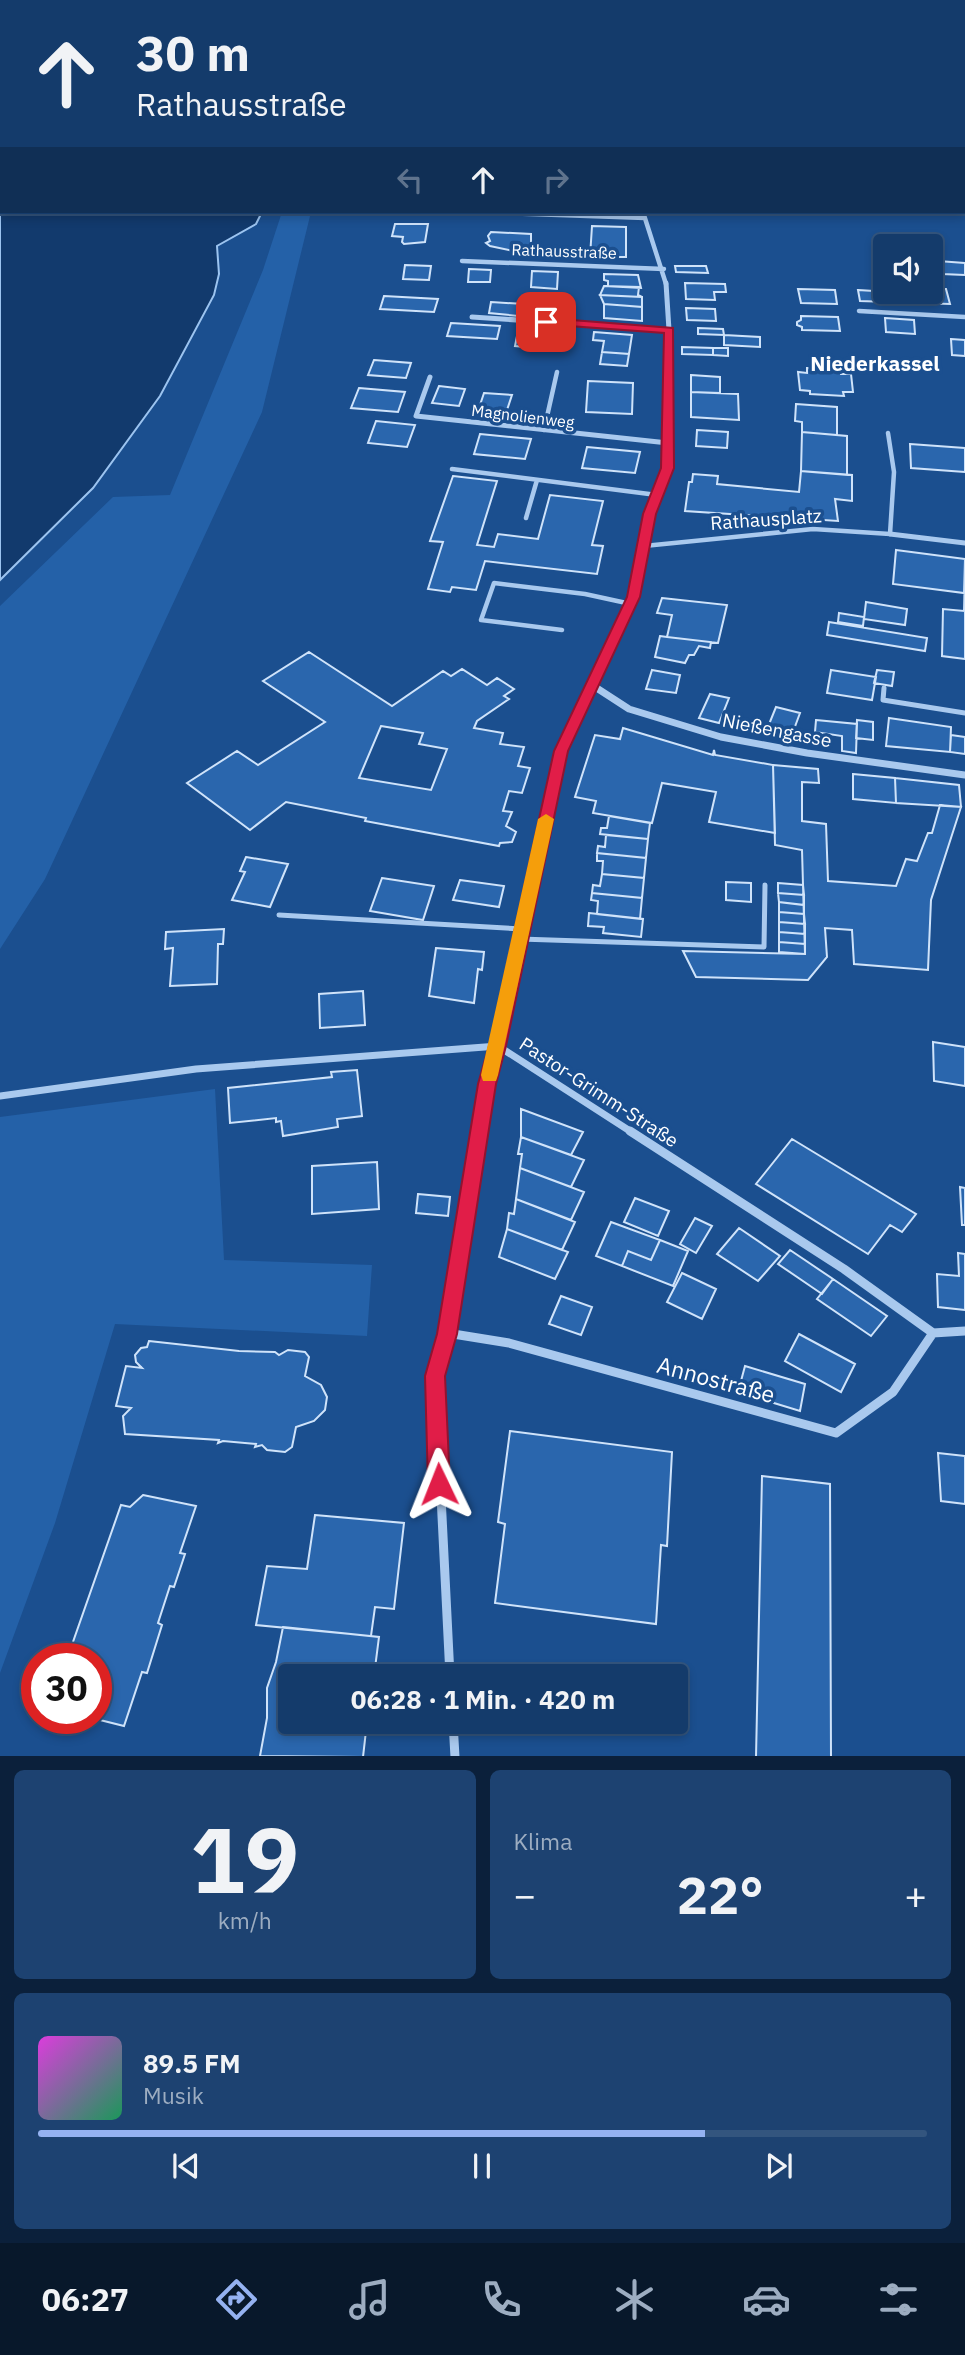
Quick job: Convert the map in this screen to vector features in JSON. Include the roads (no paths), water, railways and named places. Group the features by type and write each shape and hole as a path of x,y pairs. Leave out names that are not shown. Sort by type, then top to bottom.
{"street":[{"path":"449,1664 435,1376 447,1334 487,1084 498,1046 561,751 631,604 650,514 668,468 669,330 664,269 644,215 587,214"},
{"name":"Rathausstraße","path":"462,261 664,269"},
{"path":"472,317 669,330"},
{"name":"Magnolienweg","path":"430,377 416,416 668,443"},
{"name":"Rathausplatz","path":"644,546 813,529 965,543"},
{"name":"Nießengasse","path":"592,685 629,709 721,737 807,753 965,775"},
{"name":"Pastor-Grimm-Straße","path":"0,1096 196,1069 498,1046 844,1269 933,1333"},
{"path":"933,1333 965,1331"},
{"name":"Annostraße","path":"447,1334 509,1343 836,1433 893,1392 933,1333"},
{"path":"453,1734 454,1756"}],"lane":[{"path":"859,311 965,317"},
{"path":"544,430 557,372"},
{"path":"888,433 894,472 890,534"},
{"path":"452,469 657,495"},
{"path":"526,518 537,480"},
{"path":"562,630 481,620 494,583 585,594 631,604"},
{"path":"884,688 883,700 965,713"},
{"path":"520,939 764,947 765,885"},
{"path":"279,915 522,929"}],"district":[{"name":"Niederkassel","path":"875,364"}]}
